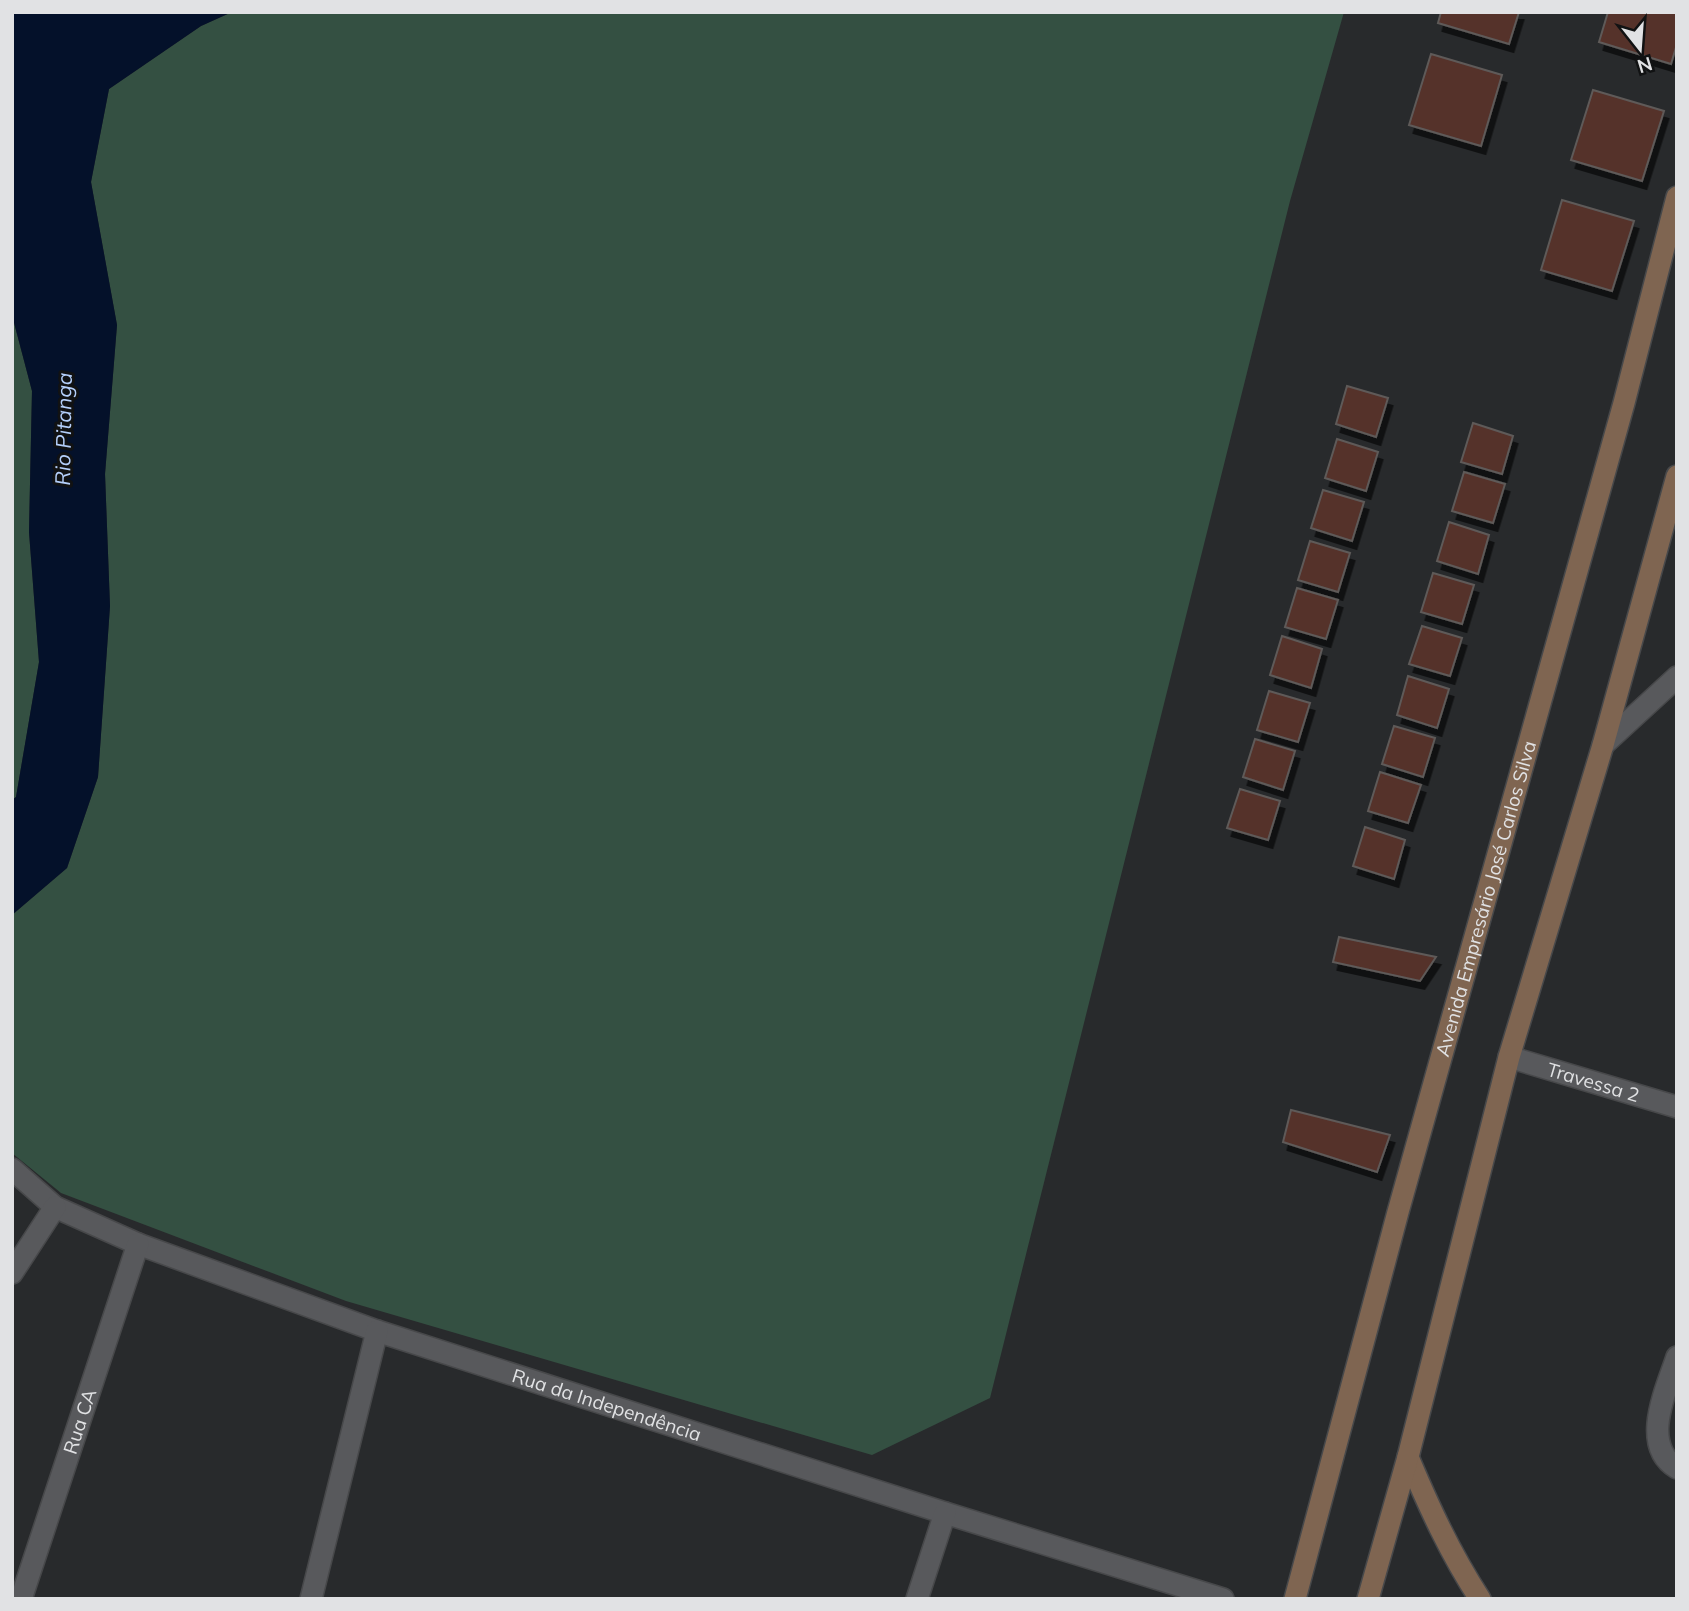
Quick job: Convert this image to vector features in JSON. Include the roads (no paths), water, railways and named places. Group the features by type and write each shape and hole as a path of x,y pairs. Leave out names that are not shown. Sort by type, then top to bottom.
{"main road":[{"name":"Avenida Empresário José Carlos Silva","path":"1295,1599 1398,1212 1623,403 1677,197"},
{"path":"1368,1599 1408,1457 1509,1057 1603,745 1677,475"},
{"path":"1408,1457 1438,1527 1480,1599"}],"street":[{"path":"1603,745 1677,677"},
{"name":"Travessa 2","path":"1509,1057 1677,1107"},
{"name":"Rua da Independência","path":"12,1169 55,1207 138,1244 377,1331 1223,1599"},
{"path":"12,1273 55,1207"},
{"name":"Rua CA","path":"21,1599 138,1244"},
{"path":"311,1599 377,1331"},
{"path":"1677,1357 1658,1417 1657,1429 1662,1452 1677,1468"},
{"path":"917,1599 945,1513"}],"water":[{"name":"Rio Pitanga","path":"12,12 232,12 201,26 109,89 91,182 117,325 105,474 110,606 98,777 67,868 12,915 12,800 16,797 39,662 29,532 32,391 12,315"}]}
